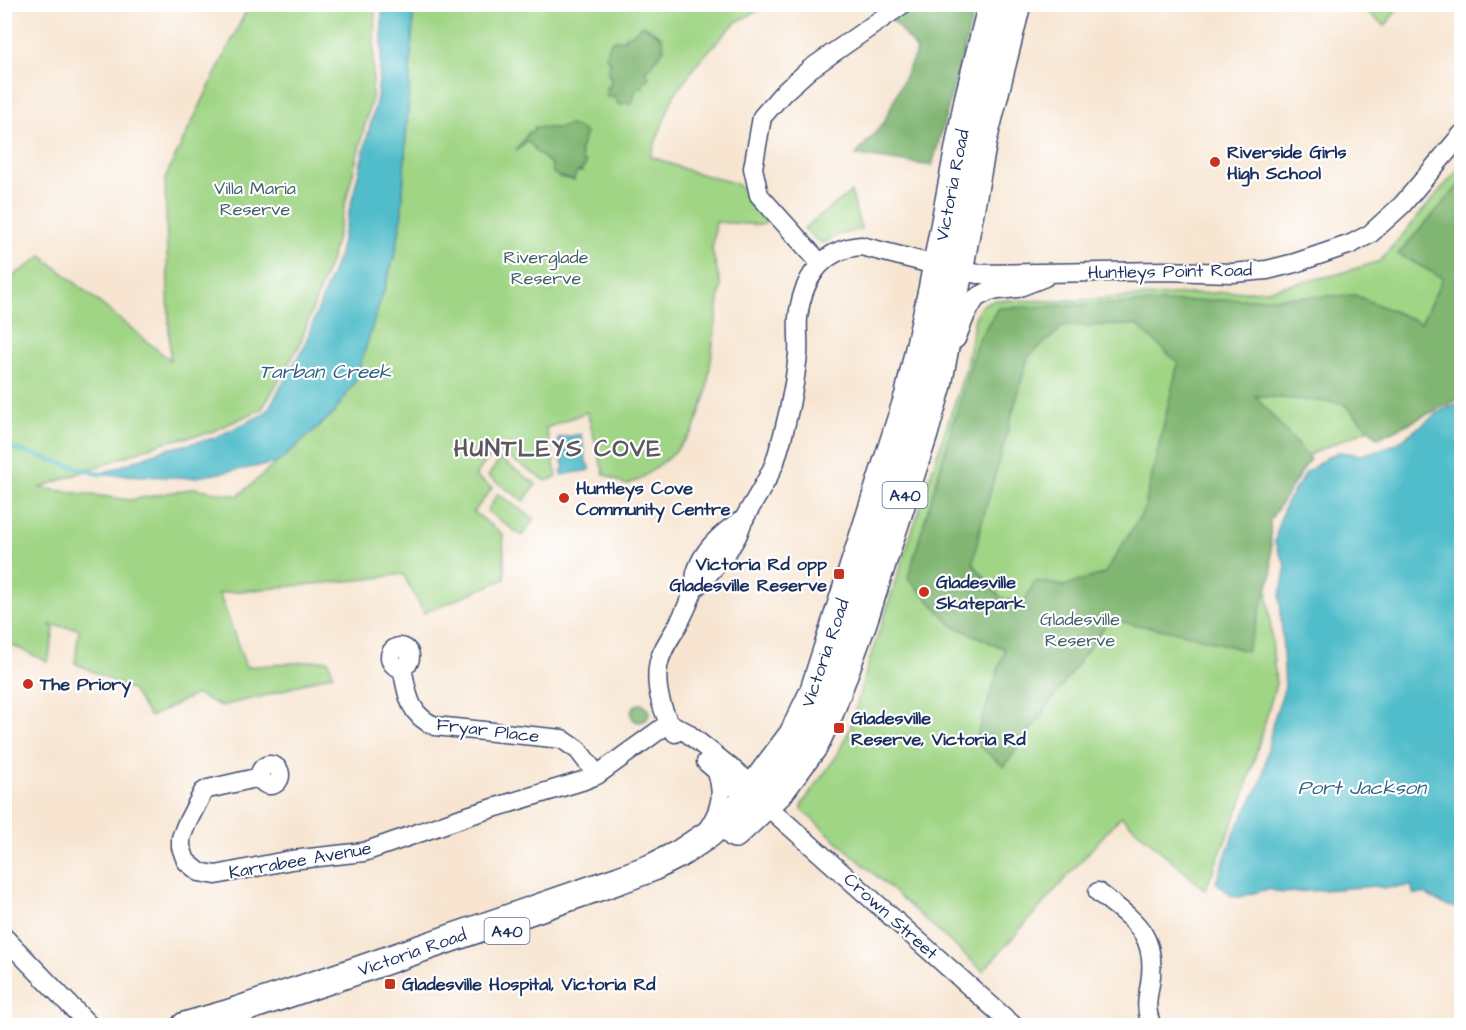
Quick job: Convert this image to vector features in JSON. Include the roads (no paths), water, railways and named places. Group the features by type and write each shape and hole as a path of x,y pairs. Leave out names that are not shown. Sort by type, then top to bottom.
{"highway":[{"name":"Victoria Road","path":"184,1026 353,972 651,868 697,843 802,763 814,746 830,712 867,611 938,385 948,268 968,100 992,4"},
{"name":"Victoria Road","path":"231,1026 656,879 690,864 721,845 757,797 809,703 824,661 909,394 922,342 948,268 1017,4"}],"street":[{"path":"820,263 759,195 753,168 762,117 783,93 810,69 903,4"},
{"name":"Huntleys Point Road","path":"820,263 850,247 861,246 979,274 1240,273 1267,270 1329,252 1370,234 1402,205 1461,134"},
{"name":"Crown Street","path":"820,263 809,279 802,298 798,318 798,355 787,418 774,463 760,495 736,537 694,589 658,665 657,682 660,698 669,723 679,741 715,762 757,797 1014,1026"},
{"path":"938,385 966,314 976,298 989,291 1017,288 1055,272"},
{"name":"Fryar Place","path":"402,667 411,706 416,714 427,723 435,726 562,739 578,750 597,775"},
{"name":"Karrabee Avenue","path":"260,777 216,786 203,792 181,838 183,855 192,868 206,874 216,875 291,860 364,852 466,816 597,775 669,723"},
{"path":"697,843 716,816 721,803 720,782 715,762 763,763 773,758 782,749 795,729"},
{"path":"1098,892 1142,931 1151,948 1152,965 1146,1005 1147,1016 1152,1026"},
{"path":"4,937 90,1026"}],"water":[{"name":"Tarban Creek","path":"378,5 414,5 401,223 395,254 355,382 334,413 277,463 191,478 101,474 163,450 215,438 266,413 303,349 338,257 377,98 382,50 382,11"},
{"name":"Port Jackson","path":"1461,402 1461,909 1445,905 1425,894 1413,894 1412,886 1384,888 1375,886 1283,893 1268,889 1239,897 1232,896 1216,882 1234,833 1262,780 1273,722 1285,687 1280,597 1286,566 1275,543 1286,503 1306,473 1326,458 1339,452 1362,455 1396,444 1441,411"},
{"path":"581,434 590,470 562,475 561,471 564,470 558,438"}],"waterway":[{"name":"Tarban Creek","path":"4,446 99,474 104,473"}],"place":[{"name":"Riverside Girls High School","path":"1215,162"},
{"name":"Huntleys Cove Community Centre","path":"564,498"},
{"name":"Victoria Rd opp Gladesville Reserve","path":"839,574"},
{"name":"Gladesville Skatepark","path":"924,592"},
{"name":"The Priory","path":"28,684"},
{"name":"Gladesville Reserve, Victoria Rd","path":"839,728"},
{"name":"Gladesville Hospital, Victoria Rd","path":"390,984"}],"district":[{"name":"HUNTLEYS COVE","path":"558,448"}],"park label":[{"name":"Villa Maria Reserve","path":"255,198"},
{"name":"Riverglade Reserve","path":"546,267"},
{"name":"Gladesville Reserve","path":"1080,629"}]}
